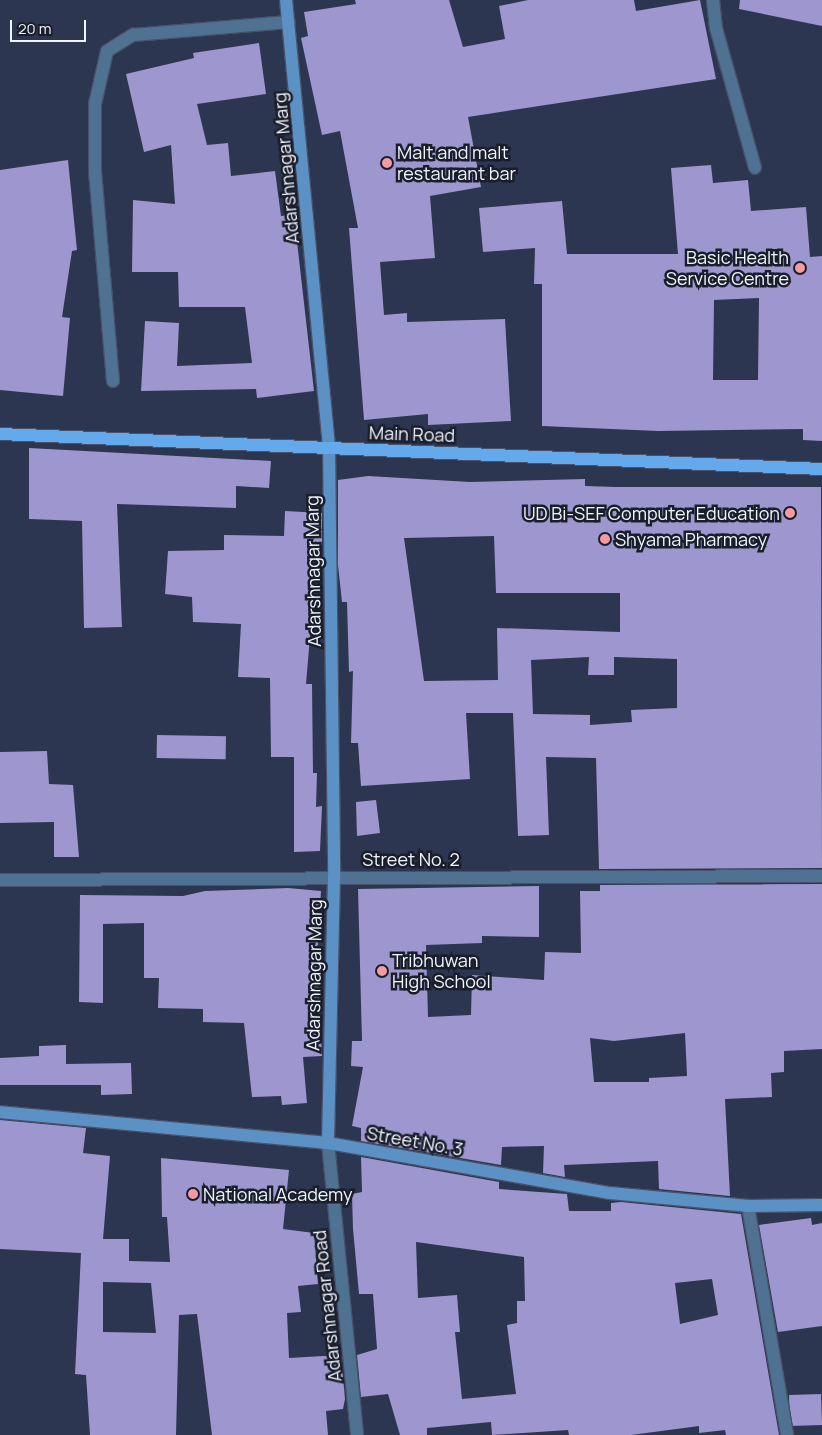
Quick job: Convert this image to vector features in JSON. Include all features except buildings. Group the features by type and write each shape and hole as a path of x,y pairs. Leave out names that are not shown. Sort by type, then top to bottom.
{"main road":[{"name":"Main Road","path":"0,434 822,469"}],"street":[{"name":"Adarshnagar Marg","path":"286,0 329,448 334,877 328,1143"},
{"path":"713,0 716,28 755,168"},
{"path":"113,381 96,173 95,104 106,51 133,35 288,22"},
{"name":"Street No. 2","path":"0,880 822,876"},
{"name":"Street No. 3","path":"0,1112 328,1143 610,1193 748,1206 822,1205"},
{"name":"Adarshnagar Road","path":"328,1143 357,1435"},
{"path":"748,1206 787,1435"}],"place":[{"name":"Malt and malt restaurant bar","path":"387,163"},
{"name":"Basic Health Service Centre","path":"800,268"},
{"name":"UD Bi-SEF Computer Education","path":"790,513"},
{"name":"Shyama Pharmacy","path":"605,539"},
{"name":"Tribhuwan High School","path":"382,971"},
{"name":"National Academy","path":"193,1194"}]}
